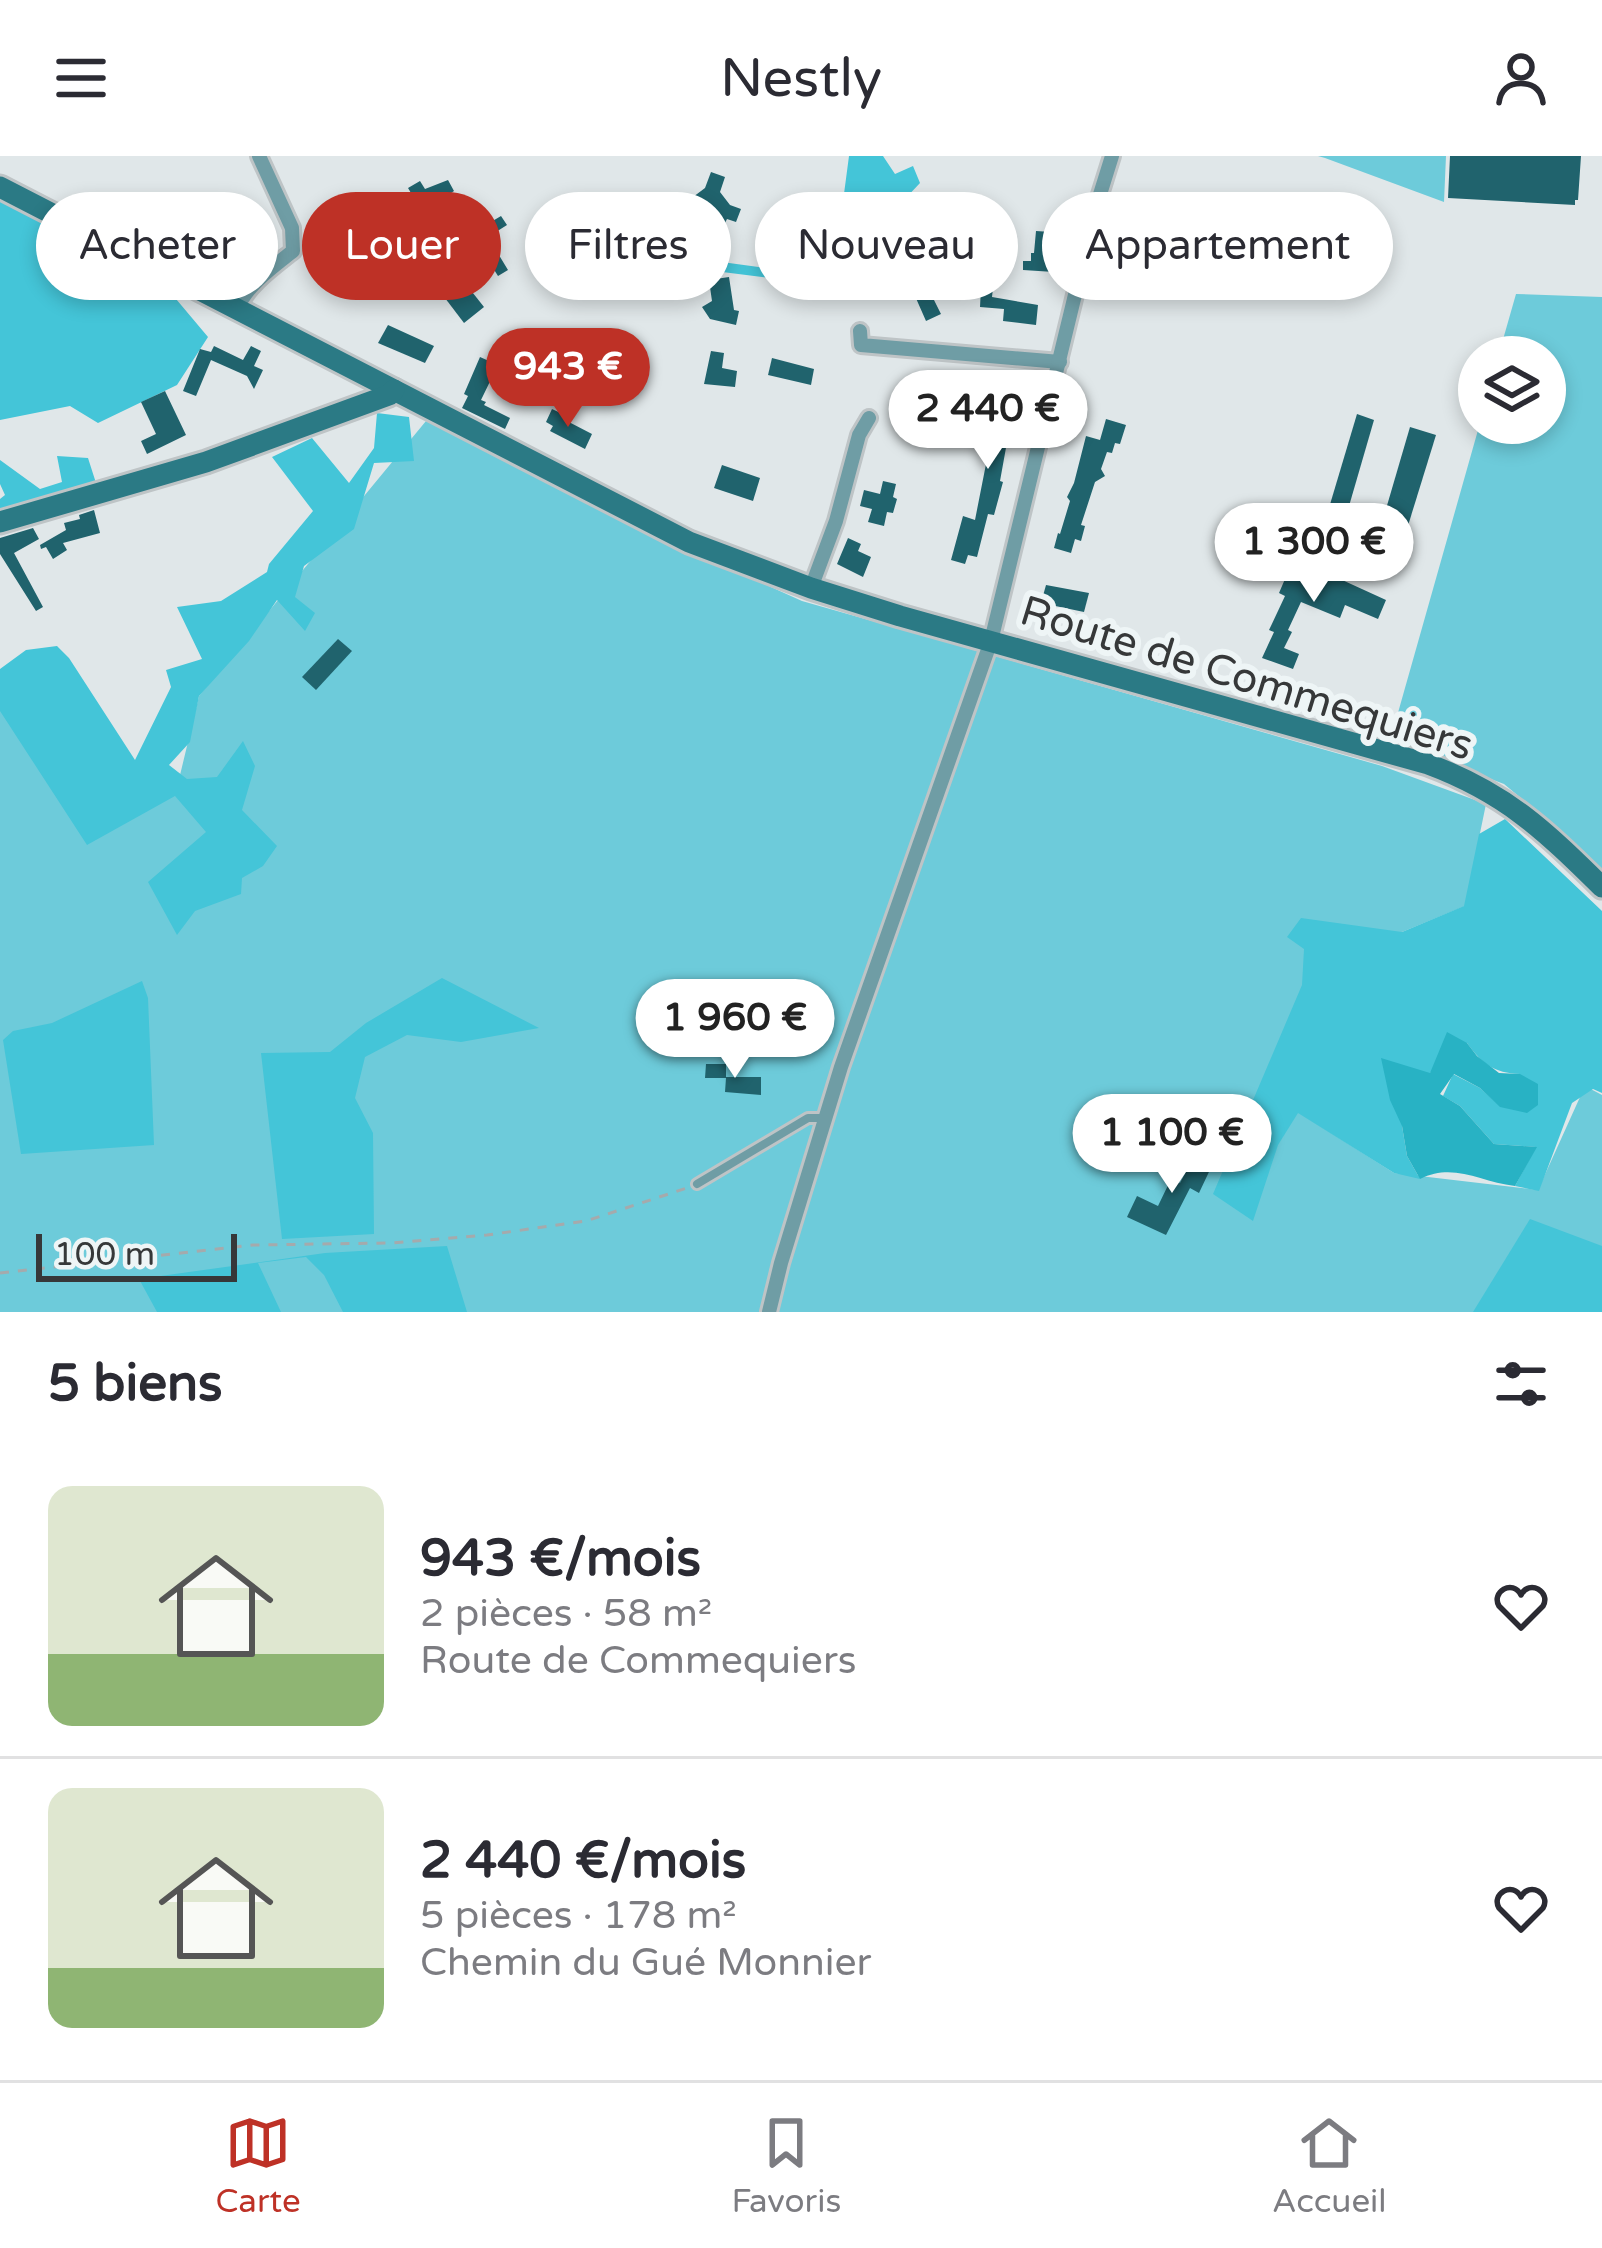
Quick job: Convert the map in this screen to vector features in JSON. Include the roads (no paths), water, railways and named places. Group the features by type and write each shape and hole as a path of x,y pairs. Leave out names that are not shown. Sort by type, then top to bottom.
{"street":[{"path":"237,309 293,251 292,228 259,156"},
{"path":"769,1312 825,1118 991,641 1112,156"},
{"name":"Route de Commequiers","path":"0,187 689,542 811,588 1428,764 1524,813 1602,887"},
{"path":"860,331 861,345 1060,362"},
{"path":"0,522 206,462 319,423 394,390"},
{"path":"811,588 836,521 859,435 869,418"}],"lane":[{"path":"697,1184 808,1118 825,1118"}]}
